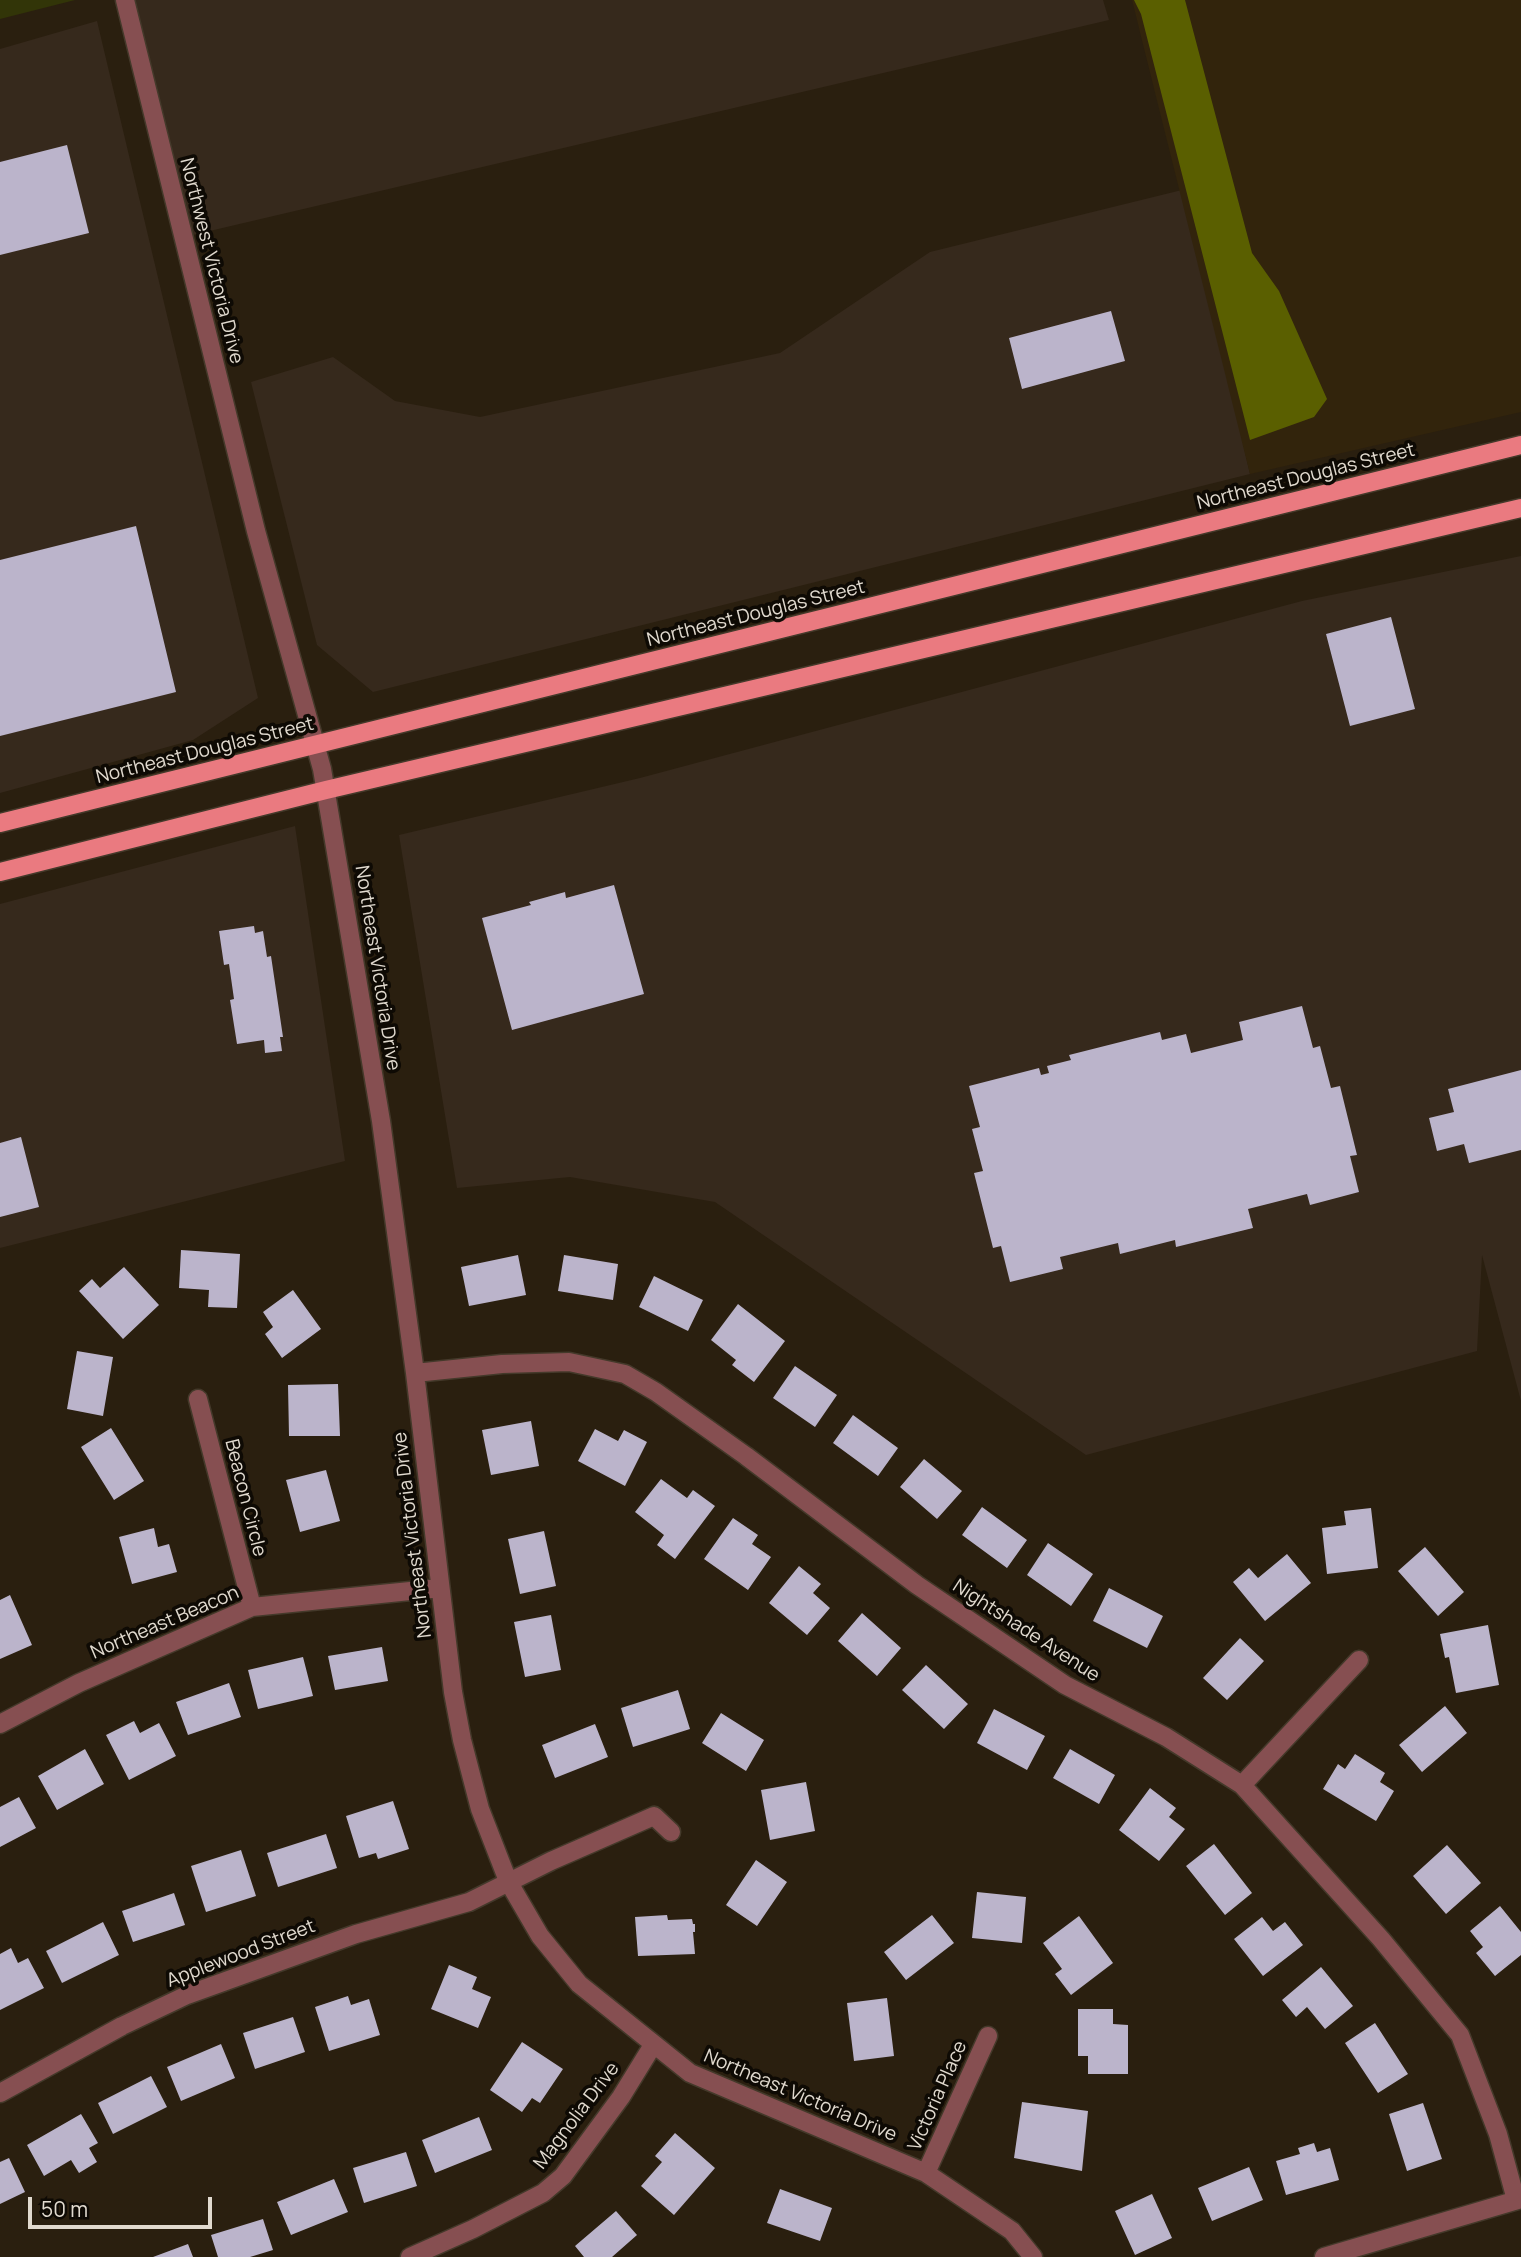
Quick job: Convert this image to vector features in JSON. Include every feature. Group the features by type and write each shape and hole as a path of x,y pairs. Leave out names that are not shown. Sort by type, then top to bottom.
{"main road":[{"name":"Northeast Douglas Street","path":"0,823 1521,445"},
{"path":"0,872 326,790 1521,508"}],"street":[{"name":"Northwest Victoria Drive","path":"125,0 256,531"},
{"name":"Northeast Victoria Drive","path":"256,531 326,790 381,1121 415,1373 453,1692 480,1809 508,1881 540,1936 579,1984 690,2073 926,2173 1012,2231 1033,2257"},
{"name":"Nightshade Avenue","path":"415,1373 502,1364 569,1362 625,1374 656,1392 746,1456 917,1585 1065,1685 1166,1737 1242,1785 1381,1939 1460,2035 1498,2134 1518,2199"},
{"name":"Beacon Circle","path":"198,1399 252,1607"},
{"name":"Northeast Beacon","path":"0,1724 79,1683 252,1607 440,1588"},
{"path":"1242,1785 1359,1660"},
{"name":"Applewood Street","path":"0,2093 122,2026 187,1995 356,1934 469,1902 508,1881 654,1816 671,1832"},
{"name":"Victoria Place","path":"926,2173 988,2036"},
{"name":"Magnolia Drive","path":"410,2257 473,2230 543,2193 563,2176 621,2097 653,2045"},
{"path":"1324,2257 1518,2199"}],"shaded area":[{"path":"116,0 1103,0 1109,20 184,237"},
{"path":"1132,0 1521,0 1521,412 1250,474"},
{"path":"1134,0 1185,0 1252,253 1279,291 1327,399 1314,417 1250,440 1141,14"},
{"path":"97,21 258,698 193,740 0,793 0,49"},
{"path":"1186,189 1250,474 373,692 317,645 251,382 333,357 395,401 480,417 780,353 930,252"},
{"path":"1521,556 1521,1401 1482,1255 1477,1351 1086,1455 715,1202 570,1177 457,1188 399,835 640,778 1302,601"},
{"path":"295,826 345,1161 0,1248 0,904"}],"green space":[{"path":"0,0 75,0 0,19"}],"building":[{"path":"67,145 89,233 0,255 0,162"},
{"path":"1111,311 1125,361 1022,389 1009,338"},
{"path":"136,526 176,692 0,736 0,560"},
{"path":"1391,617 1415,709 1350,726 1326,634"},
{"path":"614,885 644,994 512,1030 482,918 531,905 529,902 565,892 566,898"},
{"path":"254,926 255,933 263,931 267,957 271,956 283,1037 280,1037 282,1051 265,1053 264,1040 237,1044 230,1000 234,999 229,964 224,965 219,931"},
{"path":"1302,1006 1313,1048 1320,1046 1331,1088 1340,1086 1357,1155 1350,1156 1359,1192 1310,1205 1307,1194 1248,1209 1253,1228 1176,1247 1175,1240 1120,1254 1118,1243 1060,1257 1063,1269 1010,1282 1001,1246 993,1248 974,1173 983,1171 972,1129 980,1127 969,1086 1039,1068 1041,1075 1049,1073 1047,1066 1071,1060 1069,1055 1160,1032 1162,1040 1186,1034 1191,1053 1243,1040 1239,1022"},
{"path":"1521,1070 1521,1150 1469,1163 1464,1144 1437,1151 1429,1118 1454,1112 1448,1089"},
{"path":"21,1137 39,1207 0,1217 0,1143"},
{"path":"181,1250 240,1254 237,1308 208,1307 209,1290 179,1288"},
{"path":"518,1255 526,1295 469,1306 461,1267"},
{"path":"564,1255 618,1264 613,1300 558,1291"},
{"path":"124,1267 159,1305 123,1339 79,1291 92,1279 100,1288"},
{"path":"654,1276 703,1300 688,1331 639,1307"},
{"path":"293,1290 321,1329 282,1358 265,1334 273,1327 263,1312"},
{"path":"738,1304 785,1341 754,1382 732,1365 736,1360 711,1340"},
{"path":"77,1351 113,1357 103,1416 67,1409"},
{"path":"795,1366 837,1395 815,1427 773,1398"},
{"path":"338,1384 340,1436 289,1436 288,1385"},
{"path":"853,1415 898,1448 878,1476 833,1443"},
{"path":"531,1421 539,1466 491,1475 482,1430"},
{"path":"111,1428 144,1481 114,1500 81,1447"},
{"path":"595,1429 618,1441 624,1430 647,1442 625,1486 578,1461"},
{"path":"924,1459 962,1491 937,1519 900,1487"},
{"path":"326,1470 340,1521 300,1532 286,1480"},
{"path":"661,1479 687,1498 693,1490 715,1506 675,1559 657,1545 664,1535 635,1512"},
{"path":"982,1507 1027,1540 1007,1568 962,1535"},
{"path":"1371,1508 1378,1568 1327,1574 1322,1528 1346,1525 1344,1511"},
{"path":"733,1518 758,1535 752,1544 771,1557 748,1590 704,1559"},
{"path":"154,1528 158,1547 169,1544 177,1572 132,1584 119,1537"},
{"path":"544,1531 556,1586 520,1594 508,1539"},
{"path":"1048,1543 1093,1574 1071,1606 1027,1575"},
{"path":"1425,1547 1464,1592 1438,1616 1398,1571"},
{"path":"1287,1554 1311,1583 1265,1621 1233,1582 1249,1568 1258,1578"},
{"path":"799,1566 821,1584 813,1593 830,1608 807,1635 769,1603"},
{"path":"1109,1588 1163,1616 1147,1648 1093,1621"},
{"path":"10,1595 32,1645 0,1659 0,1600"},
{"path":"862,1613 901,1648 877,1676 838,1641"},
{"path":"551,1615 561,1670 525,1677 514,1622"},
{"path":"1488,1625 1499,1685 1456,1693 1449,1657 1445,1658 1440,1634"},
{"path":"1240,1638 1264,1661 1227,1700 1203,1678"},
{"path":"382,1647 388,1681 335,1690 328,1656"},
{"path":"303,1657 313,1696 258,1709 248,1670"},
{"path":"926,1665 968,1704 944,1729 902,1690"},
{"path":"229,1683 241,1717 188,1735 176,1702"},
{"path":"678,1690 690,1729 633,1747 621,1708"},
{"path":"1445,1706 1467,1733 1422,1772 1399,1745"},
{"path":"994,1709 1045,1736 1027,1770 977,1743"},
{"path":"721,1713 764,1740 746,1771 702,1743"},
{"path":"134,1721 140,1733 159,1723 176,1756 129,1780 106,1735"},
{"path":"595,1724 608,1757 555,1778 542,1745"},
{"path":"85,1749 104,1784 57,1810 38,1776"},
{"path":"1070,1749 1115,1775 1099,1804 1053,1778"},
{"path":"1355,1754 1385,1773 1380,1782 1394,1791 1376,1821 1323,1789 1338,1764 1345,1769"},
{"path":"806,1782 815,1831 770,1840 761,1790"},
{"path":"1150,1788 1176,1808 1169,1817 1185,1829 1159,1861 1119,1830"},
{"path":"19,1797 36,1828 0,1847 0,1807"},
{"path":"393,1801 409,1849 378,1859 376,1853 359,1858 346,1816"},
{"path":"326,1834 337,1868 278,1887 267,1853"},
{"path":"1214,1844 1252,1893 1225,1915 1186,1866"},
{"path":"1447,1845 1481,1883 1446,1914 1413,1876"},
{"path":"241,1850 256,1896 206,1912 191,1866"},
{"path":"756,1860 787,1882 757,1926 726,1905"},
{"path":"977,1892 1026,1897 1022,1943 972,1938"},
{"path":"174,1893 185,1925 133,1942 122,1911"},
{"path":"1500,1906 1521,1932 1521,1955 1495,1976 1476,1953 1483,1947 1470,1931"},
{"path":"667,1915 668,1920 692,1919 695,1924 695,1954 638,1956 635,1917"},
{"path":"932,1915 954,1943 906,1980 884,1952"},
{"path":"1079,1916 1113,1963 1071,1995 1055,1974 1062,1969 1043,1943"},
{"path":"1262,1917 1273,1931 1285,1922 1303,1945 1263,1976 1234,1939"},
{"path":"103,1922 119,1955 62,1983 46,1951"},
{"path":"11,1948 18,1963 28,1958 44,1988 0,2010 0,1954"},
{"path":"449,1965 477,1977 472,1989 491,1997 478,2028 431,2009"},
{"path":"1321,1967 1353,2006 1325,2029 1307,2007 1296,2017 1282,2000"},
{"path":"348,1996 351,2005 369,1999 380,2035 329,2051 315,2007"},
{"path":"887,1998 894,2056 854,2061 847,2003"},
{"path":"1078,2009 1113,2009 1113,2024 1128,2025 1128,2074 1088,2074 1088,2056 1078,2056"},
{"path":"293,2017 305,2052 255,2069 243,2033"},
{"path":"1375,2023 1408,2074 1378,2093 1345,2043"},
{"path":"522,2042 563,2069 540,2103 532,2098 522,2112 490,2090"},
{"path":"221,2044 235,2078 181,2101 167,2067"},
{"path":"151,2076 167,2107 113,2134 98,2103"},
{"path":"1022,2102 1088,2111 1082,2171 1014,2158"},
{"path":"1423,2103 1442,2159 1407,2171 1389,2114"},
{"path":"81,2114 98,2143 89,2148 97,2162 79,2173 71,2160 44,2176 27,2145"},
{"path":"479,2117 492,2150 435,2173 422,2140"},
{"path":"675,2133 715,2168 674,2215 641,2186 662,2162 655,2156"},
{"path":"1314,2143 1317,2152 1330,2148 1339,2180 1286,2195 1276,2161 1300,2154 1298,2148"},
{"path":"406,2152 417,2186 364,2203 353,2168"},
{"path":"9,2158 25,2192 0,2204 0,2162"},
{"path":"1249,2167 1263,2200 1212,2221 1198,2188"},
{"path":"334,2179 348,2212 291,2235 277,2202"},
{"path":"780,2189 832,2208 820,2241 767,2223"},
{"path":"1152,2194 1172,2238 1135,2255 1115,2211"},
{"path":"616,2211 637,2235 612,2257 584,2257 575,2246"},
{"path":"263,2219 273,2250 250,2257 218,2257 211,2235"},
{"path":"188,2244 193,2257 153,2257"}]}
